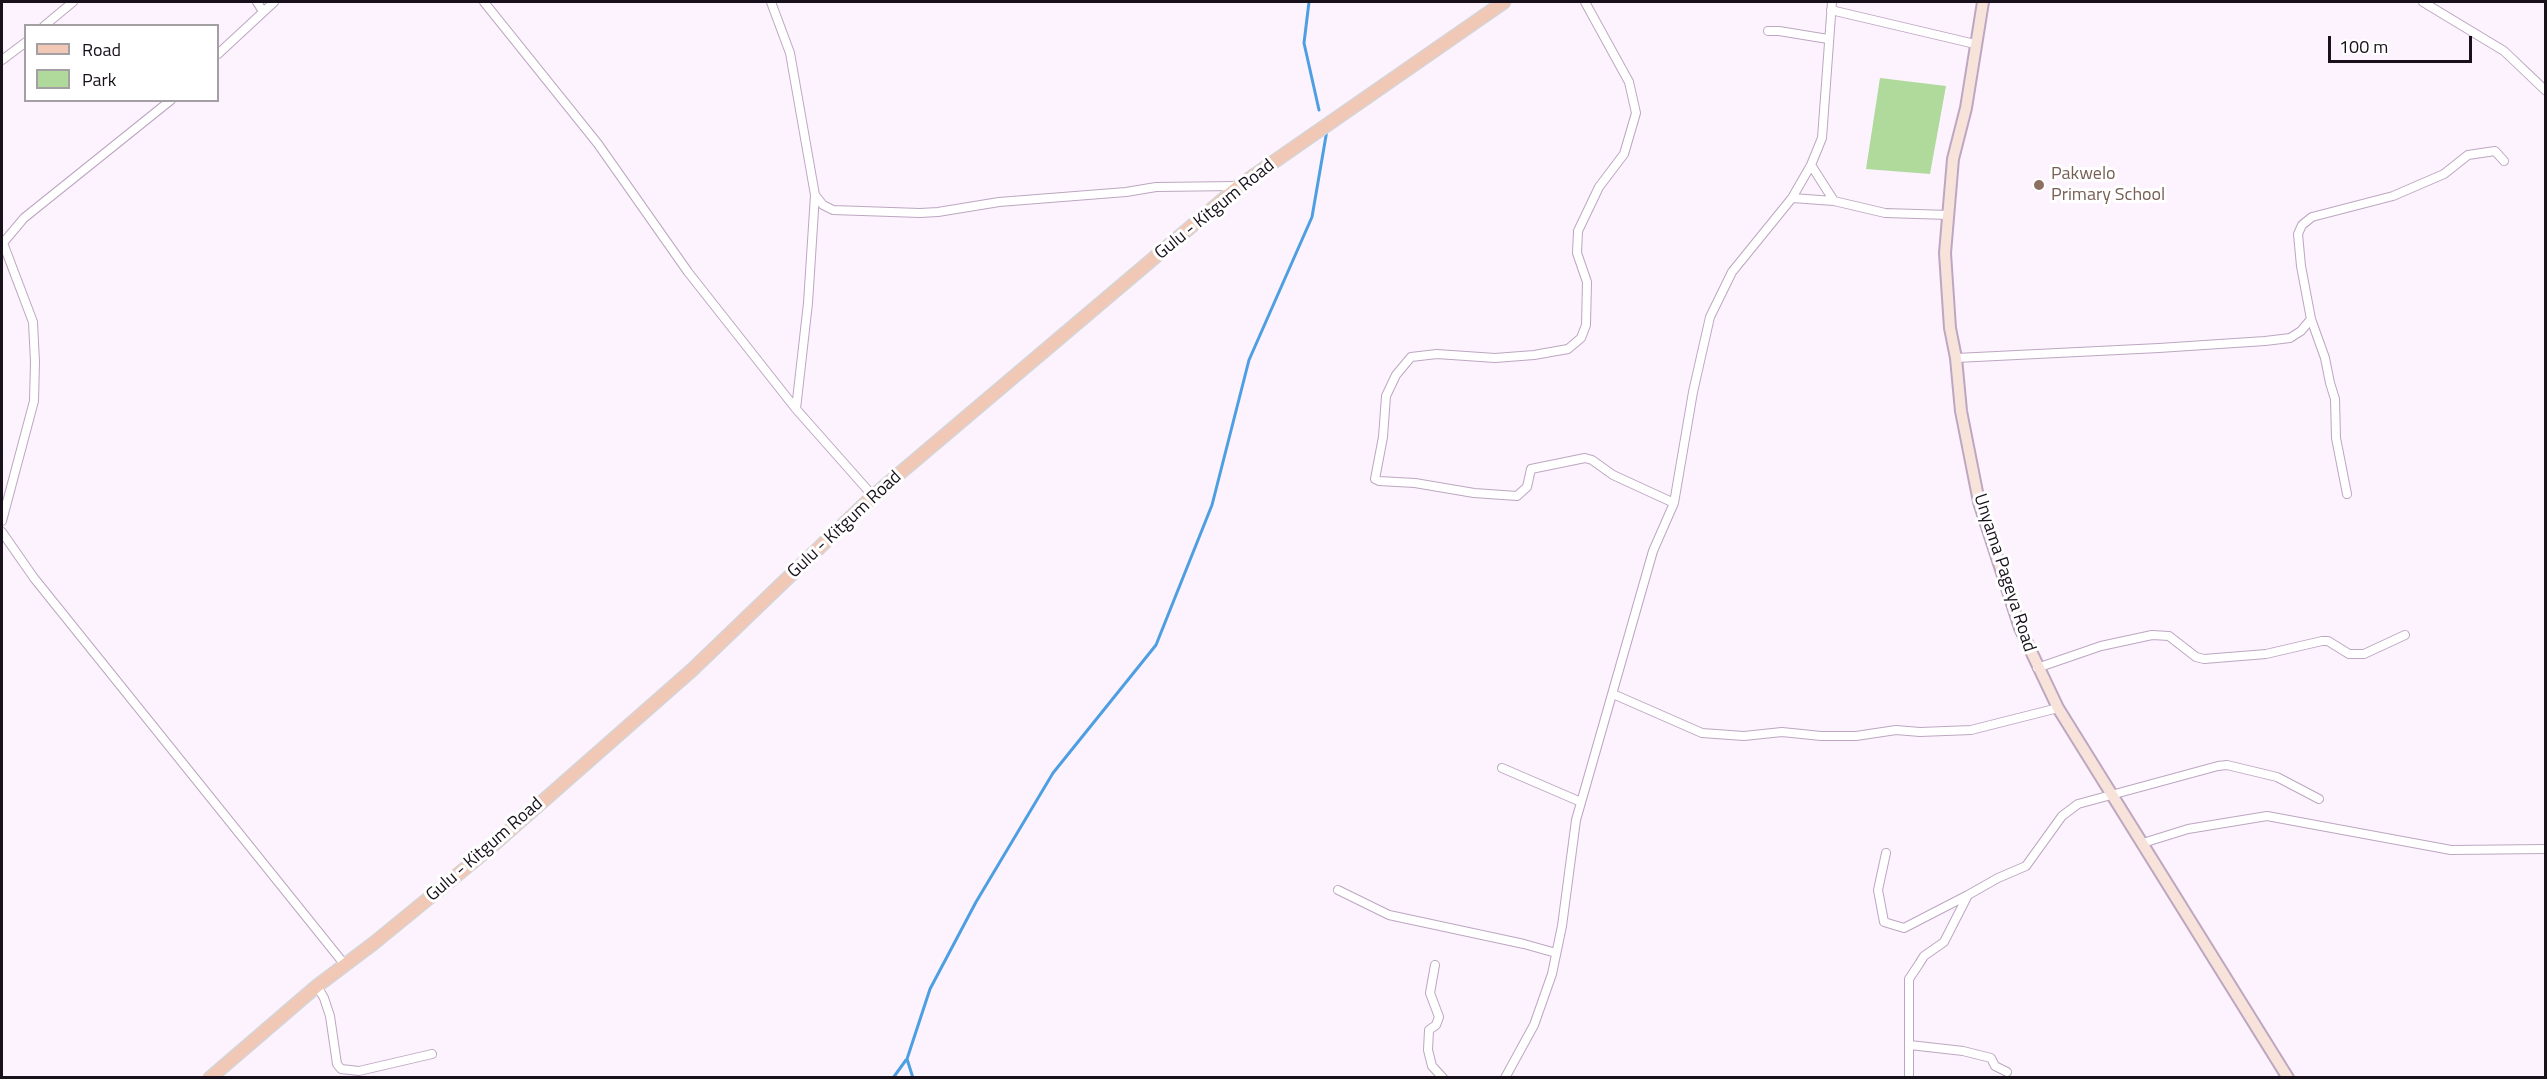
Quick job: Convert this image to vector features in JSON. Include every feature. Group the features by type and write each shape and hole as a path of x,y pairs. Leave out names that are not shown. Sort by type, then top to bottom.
{"main road":[{"name":"Gulu - Kitgum Road","path":"210,1077 317,986 484,853 692,670 873,496 1239,186 1504,2"}],"street":[{"path":"46,24 73,2"},
{"path":"258,2 262,10"},
{"path":"219,53 262,10 274,2"},
{"path":"484,2 592,136 688,272 796,409 873,496"},
{"path":"771,2 790,53 815,195 808,303 796,409"},
{"path":"1585,2 1629,82 1636,113 1624,153 1599,187 1578,231 1577,254 1587,282 1586,325 1581,338 1568,350 1534,356 1495,358 1437,354 1411,357 1396,375 1386,396 1383,437 1375,479 1474,493 1517,496 1527,487 1531,469 1585,458 1592,460 1613,475 1674,503"},
{"name":"Unyama Pageya Road","path":"1983,2 1966,108 1953,159 1945,253 1946,292 1962,411 1979,502 2017,618 2037,668 2058,708 2288,1077"},
{"path":"2423,2 2504,51 2546,92"},
{"path":"1505,1077 1534,1025 1552,974 1566,899 1571,845 1581,802 1598,736 1613,694 1653,551 1674,503 1693,392 1710,317 1732,272 1792,198 1811,165 1822,138 1831,6 1975,44"},
{"path":"1768,31 1828,39"},
{"path":"2,60 24,44"},
{"path":"2,521 34,401 35,362 33,322 2,242 24,218 169,102"},
{"path":"2347,494 2336,438 2336,399 2311,319 2298,248 2298,234 2302,225 2312,218 2393,196 2444,174 2468,155 2495,151 2504,161"},
{"path":"1811,165 1834,201"},
{"path":"815,195 823,205 833,210 938,213 999,202 1126,192 1156,187 1239,186"},
{"path":"1792,198 1834,201 1885,213 1949,215"},
{"path":"1956,358 2265,341 2290,338 2301,331 2311,319"},
{"path":"2,532 34,579 345,965"},
{"path":"2037,668 2102,646 2152,635 2169,636 2196,657 2205,658 2266,654 2322,641 2328,641 2349,654 2364,654 2405,635"},
{"path":"1613,694 1702,733 1744,736 1782,732 1821,736 1856,736 1896,730 1920,732 1971,730 2058,708"},
{"path":"1886,853 1878,890 1884,922 1904,928 1998,878 2026,866 2062,816 2078,804 2209,767 2227,765 2284,779 2319,799"},
{"path":"1502,768 1581,802"},
{"path":"2143,843 2188,829 2267,816 2451,850 2546,849"},
{"path":"1338,890 1389,915 1556,953"},
{"path":"1909,1077 1909,979 1924,956 1944,942 1968,895"},
{"path":"1436,965 1430,993 1439,1017 1436,1025 1429,1030 1428,1050 1432,1066 1443,1077"},
{"path":"317,986 322,992 330,1016 336,1060 341,1069 359,1071 432,1053"},
{"path":"1910,1045 1963,1051 1991,1058 1995,1066 2007,1072"}],"green space":[{"path":"1880,78 1946,86 1930,174 1866,169"}],"waterway":[{"path":"1309,2 1304,43 1319,110"},
{"path":"913,1078 907,1059 930,989 976,902 1053,773 1156,645 1212,505 1249,360 1312,217 1327,130"},
{"path":"893,1078 906,1060"}],"place":[{"name":"Pakwelo Primary School","path":"2039,185"}]}
